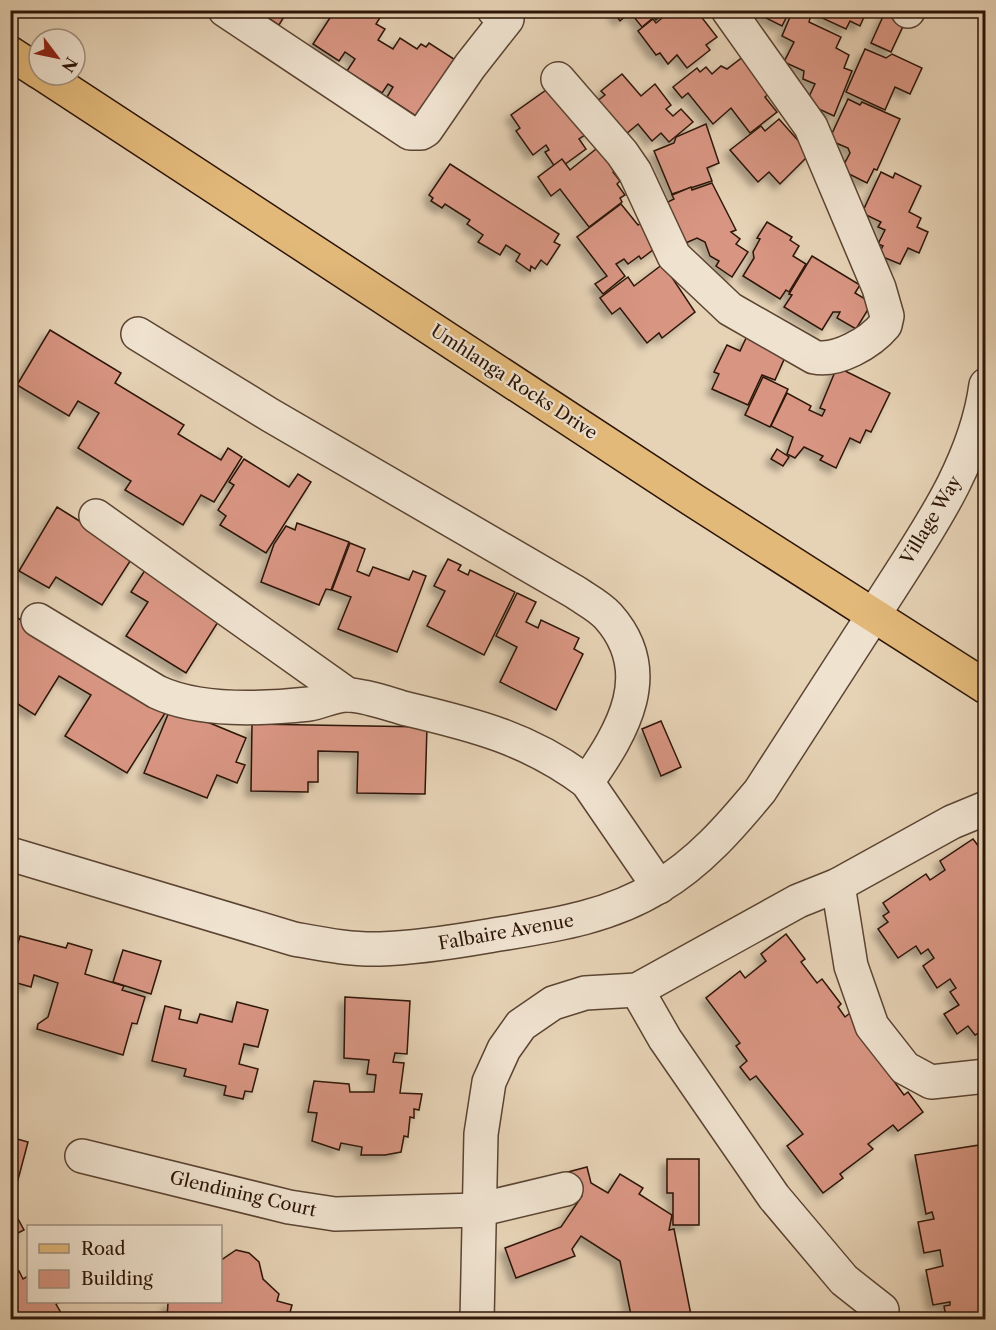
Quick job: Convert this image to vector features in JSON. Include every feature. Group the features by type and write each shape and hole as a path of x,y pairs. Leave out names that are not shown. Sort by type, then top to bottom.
{"main road":[{"path":"10,53 27,64"},
{"name":"Umhlanga Rocks Drive","path":"62,87 986,687"}],"street":[{"path":"225,10 410,133 416,134 426,130 470,66 501,15"},
{"path":"558,79 622,153 635,172 675,256 699,281 730,309 814,357 825,359 836,357 874,336 885,325 886,316 879,288 811,127 728,10"},
{"path":"138,334 270,415 575,592 607,615 627,643 634,675 629,705 620,731 587,782"},
{"name":"Village Way","path":"873,615 930,527 962,470 983,407 986,385"},
{"path":"96,516 348,695 484,727 557,759 587,782 659,887"},
{"name":"Falbaire Avenue","path":"10,854 294,939 379,949 431,945 572,922 619,907 659,887 699,857 730,827 760,791 873,615"},
{"path":"38,620 157,692 193,705 284,706 348,695"},
{"path":"477,1320 481,1134 489,1082 504,1049 521,1025 553,1002 585,993 637,990 798,901 838,885 952,822 986,808"},
{"path":"838,885 855,976 872,1026 898,1060 905,1068 931,1082 986,1076"},
{"path":"637,990 671,1048 774,1197 844,1280 882,1310"},
{"name":"Glendining Court","path":"82,1156 289,1208 335,1214 478,1210 566,1189"}],"building":[{"path":"257,10 288,10 279,25"},
{"path":"335,10 372,10 381,16 376,24 385,29 378,40 393,49 400,38 417,49 421,44 426,47 429,43 457,61 419,118 387,97 393,87 388,84 382,93 347,71 355,59 345,52 339,61 313,44"},
{"path":"612,10 678,10 674,14 667,11 656,20 654,17 642,27 630,12 620,21"},
{"path":"681,10 696,10 717,37 706,45 710,50 687,68 677,55 668,64 660,53 656,55 638,31 653,19 656,23 667,14 674,15"},
{"path":"750,10 790,10 782,26"},
{"path":"793,10 811,15 809,22 841,37 836,48 849,55 844,68 852,71 834,116 806,103 815,84 803,79 804,71 784,62 794,42 782,36"},
{"path":"817,10 867,10 860,26 850,21 846,29 820,17 822,13"},
{"path":"885,12 905,22 891,52 871,43"},
{"path":"865,49 886,58 892,54 922,68 910,94 895,87 885,110 846,92"},
{"path":"744,56 772,91 765,97 777,112 750,133 731,108 713,124 688,93 682,98 673,87 697,68 700,72 706,67 712,74 721,66 727,69"},
{"path":"622,74 641,96 655,84 671,105 666,109 673,116 681,109 693,122 669,142 661,133 652,141 638,124 620,139 592,105 605,95 601,91"},
{"path":"549,88 591,131 579,139 586,149 557,170 545,152 549,150 546,145 533,155 516,131 520,128 511,115"},
{"path":"848,99 860,105 862,102 900,119 877,170 874,169 867,183 841,170 850,153 848,148 829,140"},
{"path":"779,119 810,154 780,184 769,172 758,182 730,150 761,126 765,131"},
{"path":"706,124 719,163 707,168 712,181 672,194 654,151 674,143 676,137"},
{"path":"601,145 618,168 613,172 620,181 617,184 625,195 620,198 622,202 589,227 560,189 551,196 538,177 562,159 570,170"},
{"path":"450,164 559,234 554,242 560,245 547,265 541,260 535,269 531,266 530,271 516,261 520,254 506,245 500,255 478,242 483,235 467,224 470,220 445,204 442,208 431,201 433,198 429,195"},
{"path":"881,172 893,178 895,173 921,186 909,212 921,218 917,227 928,232 919,253 908,248 900,264 878,255 883,246 878,244 885,230 878,227 881,222 862,213"},
{"path":"712,183 736,230 731,232 740,239 736,244 748,252 732,277 716,266 719,261 710,256 705,242 697,238 681,245 664,204 674,199 672,195 691,187 692,190"},
{"path":"621,204 638,225 641,223 658,246 641,259 639,256 628,264 624,259 616,264 625,276 603,294 595,284 607,276 577,237"},
{"path":"767,222 792,237 790,240 799,246 793,256 806,264 789,292 786,290 780,299 743,276 754,258 753,252 760,239 757,238"},
{"path":"812,256 860,285 855,293 872,303 856,329 837,318 840,312 833,312 822,330 784,307 792,295 789,294"},
{"path":"663,264 695,312 662,338 659,333 647,343 620,308 612,314 600,298 628,277 634,286"},
{"path":"50,330 121,373 115,383 184,425 178,434 221,460 228,448 242,457 214,502 201,495 183,525 125,490 131,481 78,448 99,413 78,401 69,416 17,385"},
{"path":"747,336 786,355 775,380 762,375 748,405 712,389 719,374 714,372 727,345 740,351"},
{"path":"837,367 890,393 871,432 866,430 860,443 850,438 836,468 820,460 823,456 804,447 795,458 787,454 793,437 771,426 787,393 811,406 809,410 822,416 825,410 820,408"},
{"path":"763,377 788,389 770,427 745,415"},
{"path":"777,449 789,457 783,466 771,459"},
{"path":"244,459 289,487 298,474 311,482 266,553 220,525 226,516 218,510 234,485 229,482"},
{"path":"57,507 134,555 102,605 56,577 49,588 19,571"},
{"path":"297,523 349,542 331,590 326,589 319,605 261,582 274,544 286,526 295,530"},
{"path":"350,543 365,549 357,571 369,576 373,567 409,580 413,571 426,576 397,652 338,629 351,597 332,590"},
{"path":"448,559 461,565 458,570 468,575 470,570 515,592 484,655 427,626 445,591 434,586"},
{"path":"147,567 223,614 186,673 126,636 148,602 131,592"},
{"path":"517,593 536,602 526,622 538,628 541,620 579,638 574,649 583,654 556,710 500,682 517,647 496,636"},
{"path":"16,617 167,710 127,773 65,736 91,695 59,676 35,715 10,699 10,626"},
{"path":"171,707 246,738 236,762 245,765 237,783 217,775 207,798 144,773"},
{"path":"661,721 681,767 661,776 642,729"},
{"path":"252,724 427,727 425,794 357,793 358,752 318,751 318,782 308,782 308,792 251,791"},
{"path":"973,839 986,856 986,1042 979,1033 975,1035 968,1026 957,1034 944,1014 959,1005 950,992 956,988 950,979 937,988 923,966 934,958 928,949 921,954 916,946 898,958 878,929 888,922 883,916 889,912 883,903 926,874 930,880 945,870 940,861"},
{"path":"10,919 16,921 10,939"},
{"path":"786,934 805,959 801,962 817,983 822,979 841,1004 838,1007 845,1017 850,1013 887,1061 882,1065 904,1095 908,1092 923,1112 898,1131 893,1125 868,1144 873,1149 840,1174 843,1178 823,1193 787,1146 803,1134 756,1076 750,1080 740,1067 747,1061 736,1046 740,1043 706,998 740,971 745,978 766,961 761,954"},
{"path":"20,936 66,948 68,943 92,950 85,974 124,986 122,990 145,997 137,1024 132,1023 123,1055 37,1029 38,1024 48,1017 58,983 34,975 31,987 10,981 10,969"},
{"path":"123,950 161,961 151,994 113,982"},
{"path":"345,997 410,1001 407,1054 395,1053 393,1062 404,1063 400,1093 422,1094 419,1110 414,1109 414,1118 410,1117 408,1137 404,1136 401,1152 361,1155 362,1147 341,1143 339,1150 312,1141 317,1113 308,1112 314,1081 349,1084 350,1092 374,1092 376,1075 367,1074 369,1060 344,1058"},
{"path":"237,1002 268,1010 258,1047 244,1044 239,1064 258,1069 252,1092 245,1091 243,1099 224,1095 226,1086 184,1076 186,1069 152,1061 165,1006 181,1010 179,1019 197,1023 200,1014 232,1022"},
{"path":"10,1137 28,1142 11,1206 24,1230 10,1237"},
{"path":"986,1144 986,1320 936,1320 946,1317 944,1306 950,1305 950,1302 933,1305 926,1270 943,1266 940,1250 924,1253 918,1222 934,1219 932,1212 926,1214 915,1155"},
{"path":"667,1159 699,1159 699,1225 673,1225 673,1193 667,1193"},
{"path":"587,1167 591,1183 608,1193 620,1174 643,1188 639,1194 672,1215 669,1230 674,1229 691,1315 668,1320 632,1320 620,1261 581,1236 572,1249 575,1256 516,1278 505,1248 561,1227 582,1196 568,1172"},
{"path":"236,1250 249,1253 259,1262 263,1279 279,1294 277,1301 292,1305 288,1320 167,1320 168,1303 222,1303 222,1260"},
{"path":"19,1271 23,1279 27,1277 27,1303 58,1303 56,1304 65,1320 10,1320 10,1276"}]}
